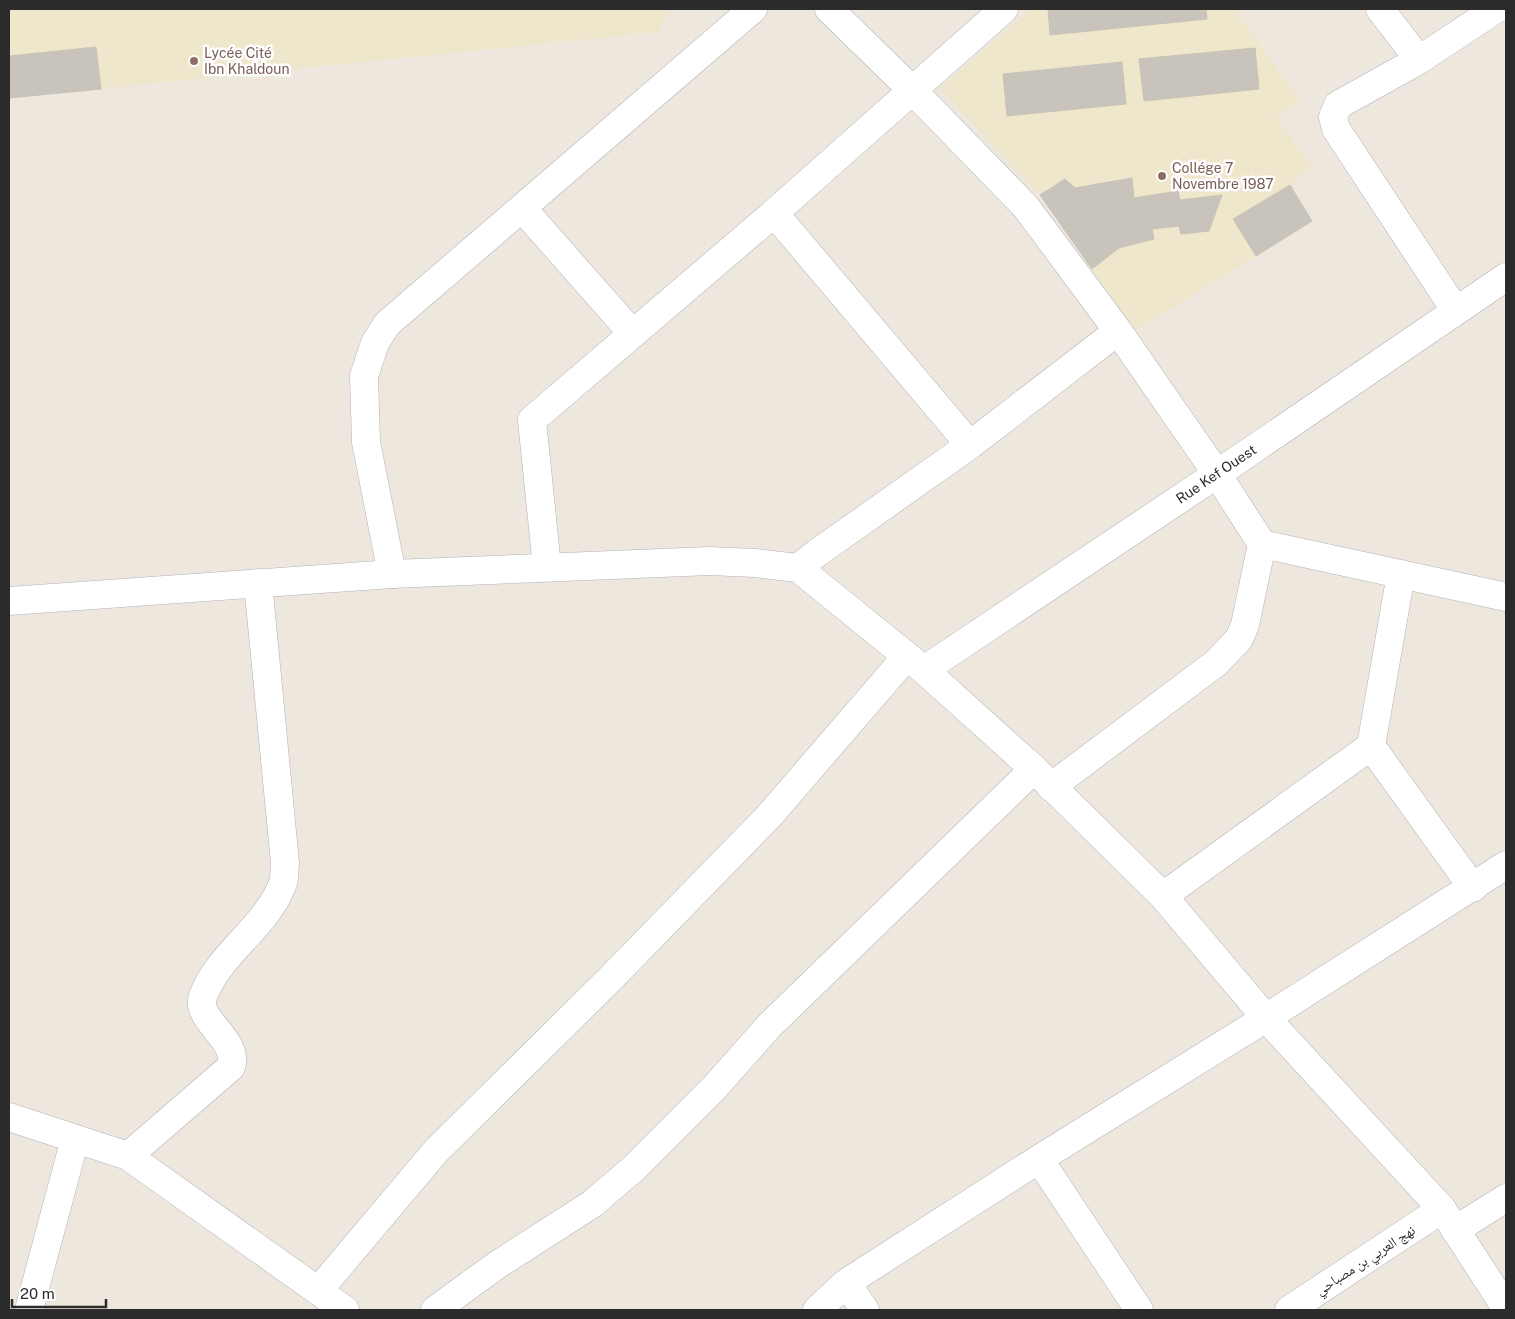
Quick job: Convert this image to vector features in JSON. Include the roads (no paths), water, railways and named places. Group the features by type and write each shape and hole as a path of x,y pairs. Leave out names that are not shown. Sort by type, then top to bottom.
{"street":[{"path":"392,574 366,442 364,376 375,343 387,324 753,9"},
{"path":"435,1310 497,1265 592,1204 634,1168 714,1088 769,1026 1042,778 1216,663 1239,639 1245,626 1262,544 1217,474 1118,332 1026,207 913,91 829,9"},
{"path":"547,567 532,420 774,214 1004,9"},
{"path":"1380,9 1419,60"},
{"path":"1456,311 1336,129 1333,117 1338,106 1419,60 1496,9"},
{"path":"522,208 633,334"},
{"path":"774,214 970,446"},
{"name":"Rue Kef Ouest","path":"318,1291 436,1151 610,980 916,663 1217,474 1506,277"},
{"path":"798,568 817,552 970,446 1118,332"},
{"path":"1262,544 1506,597"},
{"path":"9,601 392,574 547,567 710,561 755,563 798,568 916,663 1042,778 1163,896 1266,1018 1448,1219 1506,1308"},
{"path":"1163,896 1371,746 1401,574"},
{"path":"128,1156 231,1067 234,1058 231,1049 205,1013 202,997 216,972 253,930 277,896 284,881 285,863 258,583"},
{"path":"1371,746 1473,888"},
{"path":"817,1310 846,1283 1039,1159 1473,888 1503,876"},
{"path":"9,1117 128,1156 345,1310"},
{"path":"29,1310 75,1139"},
{"path":"1039,1159 1139,1310"},
{"name":"نهج العربي بن مصباحي","path":"1289,1310 1448,1219 1506,1198"},
{"path":"846,1283 865,1310"}],"place":[{"name":"Lycée Cité Ibn Khaldoun","path":"194,61"},
{"name":"Collége 7 Novembre 1987","path":"1162,176"}]}
